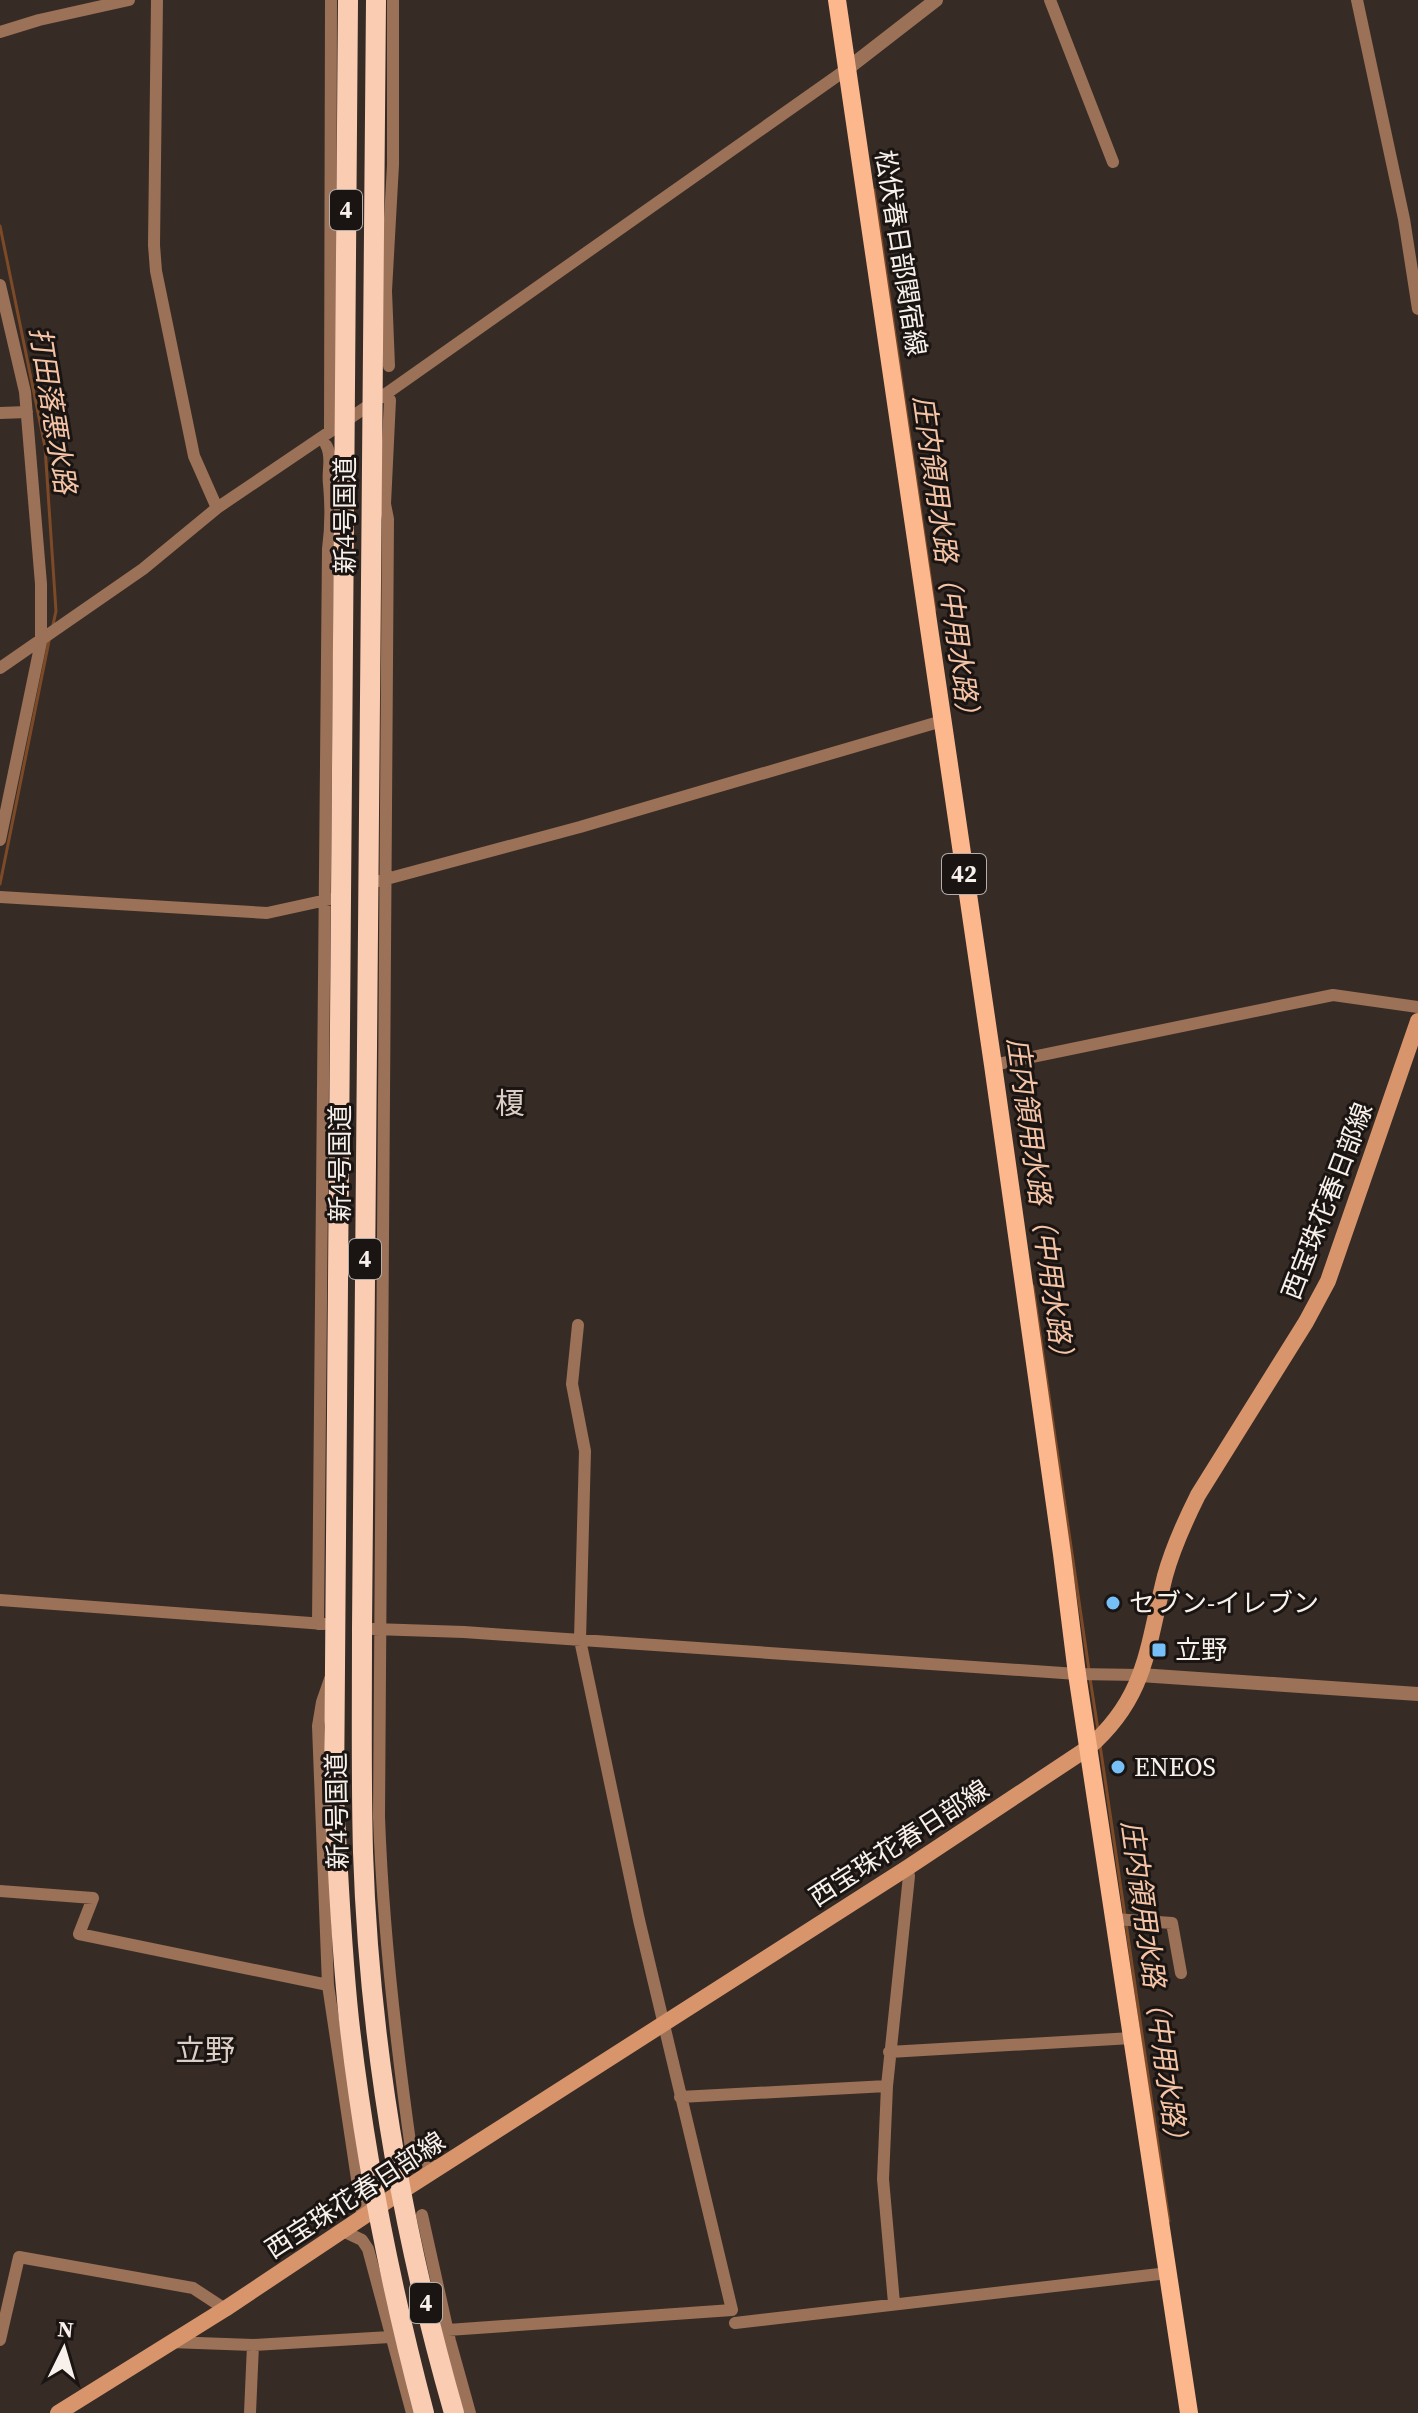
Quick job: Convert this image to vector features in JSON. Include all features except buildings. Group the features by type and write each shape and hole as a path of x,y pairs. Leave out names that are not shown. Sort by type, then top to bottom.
{"highway":[{"name":"新4号国道","path":"348,0 338,426 326,1624 334,1667 334,1796 340,1909 360,2153 370,2214 390,2274 424,2413"},
{"name":"新4号国道","path":"376,0 381,401 371,1628 362,1789 367,1917 377,2017 402,2191 421,2246 454,2413"}],"main road":[{"name":"松伏春日部関宿線","path":"837,0 993,1065 1077,1674 1189,2413"},
{"name":"西宝珠花春日部線","path":"58,2413 225,2309 402,2191 907,1868 1088,1748 1106,1732 1124,1710 1140,1675 1166,1573 1184,1522 1220,1457 1306,1322 1328,1281 1418,1021"}],"street":[{"path":"0,32 129,0"},
{"path":"157,0 156,271 194,456 217,508"},
{"path":"331,0 338,426"},
{"path":"389,366 379,302 393,165 393,0"},
{"path":"0,668 143,569 217,508 338,426 381,401 847,69 936,0"},
{"path":"1050,0 1113,162"},
{"path":"1357,0 1404,219 1418,309"},
{"path":"0,285 27,412 41,584 41,642 0,840"},
{"path":"0,413 27,412"},
{"path":"326,445 337,511"},
{"path":"376,882 580,827 942,721"},
{"path":"0,897 267,913 333,898"},
{"path":"993,1065 1333,995 1418,1007"},
{"path":"448,2330 732,2310 639,1920 580,1640 585,1451 572,1384 578,1325"},
{"path":"0,1600 326,1624"},
{"path":"441,2167 421,2164 412,2156 400,2072 381,1878 371,1628 1418,1694"},
{"path":"334,1667 322,1702 318,1726 328,1985 360,2153"},
{"path":"894,2303 883,2179 889,2052 909,1876 907,1868"},
{"path":"0,1891 93,1898 79,1934 328,1985"},
{"path":"1114,1919 1172,1923 1181,1973"},
{"path":"889,2052 1132,2038"},
{"path":"680,2097 887,2086"},
{"path":"422,2215 421,2246 470,2413"},
{"path":"343,2231 362,2240 368,2249 412,2413"},
{"path":"0,2340 19,2257 193,2288 225,2309"},
{"path":"735,2323 1168,2273"},
{"path":"170,2342 253,2345 390,2337"},
{"path":"250,2413 253,2345"}],"waterway":[{"name":"庄内領用水路（中用水路）","path":"874,190 935,610"},
{"name":"打田落悪水路","path":"0,226 45,447 56,611 53,625"},
{"name":"打田落悪水路","path":"0,884 49,641"},
{"name":"庄内領用水路（中用水路）","path":"1033,1286 1089,1670"},
{"name":"庄内領用水路（中用水路）","path":"1090,1678 1098,1730"},
{"name":"庄内領用水路（中用水路）","path":"1100,1745 1125,1916"},
{"name":"庄内領用水路（中用水路）","path":"1126,1923 1169,2221"}],"place":[{"name":"セブン-イレブン","path":"1113,1603"},
{"name":"立野","path":"1159,1650"},
{"name":"ENEOS","path":"1118,1767"}],"district":[{"name":"榎","path":"510,1104"},
{"name":"立野","path":"205,2051"}]}
